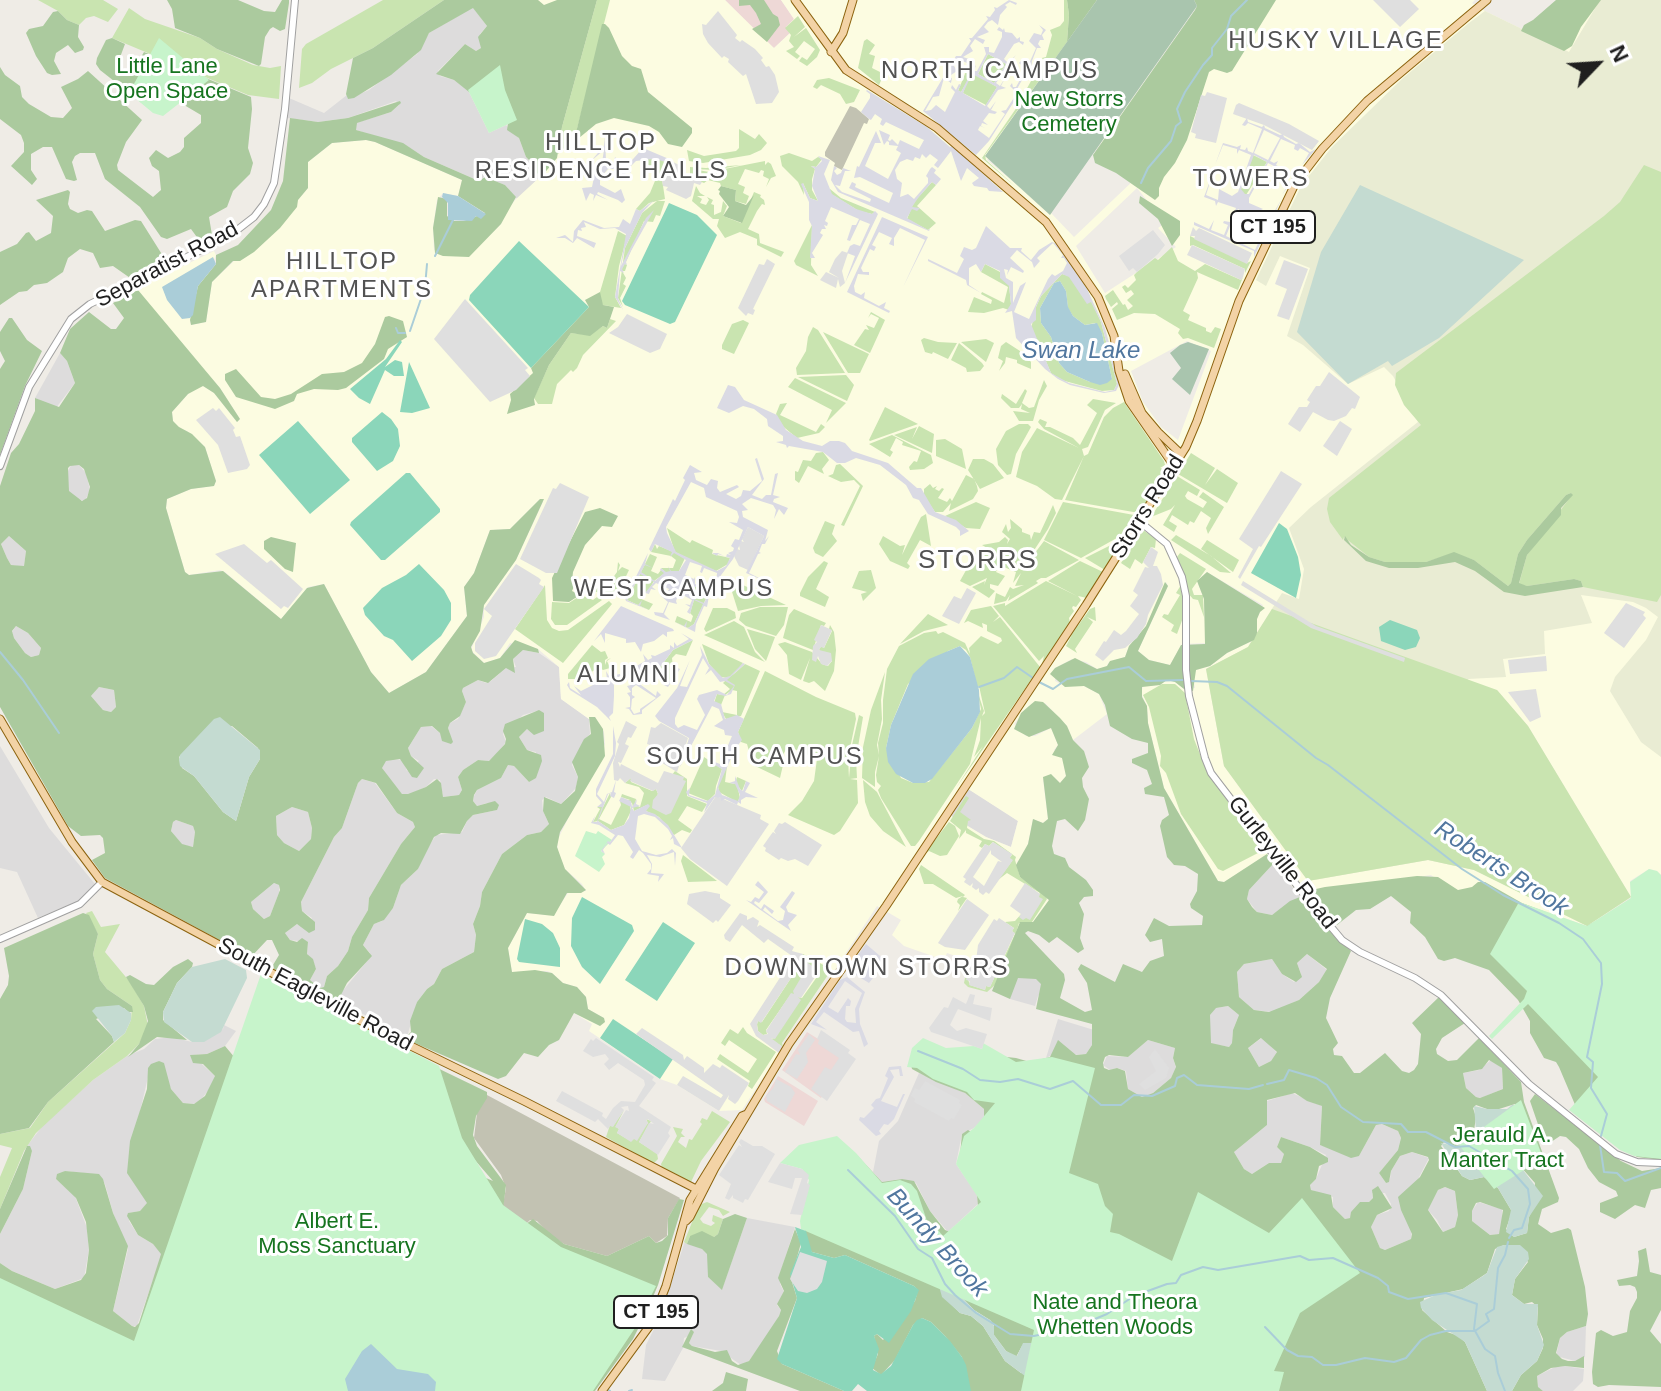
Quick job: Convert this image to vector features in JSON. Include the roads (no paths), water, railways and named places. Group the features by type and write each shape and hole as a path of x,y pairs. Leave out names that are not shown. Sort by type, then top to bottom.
{"main road":[{"path":"795,0 834,56 841,59 850,71 937,128 1046,222 1098,297 1127,381 1142,413 1181,454"},
{"path":"834,56 853,0"},
{"name":"Storrs Road","path":"602,1391 643,1336 656,1312 686,1221 685,1214 699,1191 803,1027 1040,673 1181,454 1197,421 1239,301 1295,184 1322,149 1367,101 1487,0"},
{"path":"1115,342 1119,371 1129,401 1174,466"},
{"name":"South Eagleville Road","path":"0,719 72,842 102,882 382,1032 699,1191"}],"street":[{"name":"Separatist Road","path":"0,466 29,387 71,319 90,304 228,237 254,217 264,204 274,183 285,109 295,0"},
{"name":"Gurleyville Road","path":"1139,521 1167,544 1182,577 1186,596 1186,670 1194,720 1211,773 1302,892 1342,940 1441,995 1529,1084 1616,1154 1637,1162 1661,1163"},
{"path":"0,939 80,904 102,882"}],"water":[{"path":"443,193 458,196 486,214 481,219 476,216 472,221 448,220 448,203 442,197"},
{"path":"213,257 216,264 198,286 193,315 182,319 167,300 162,287"},
{"name":"Swan Lake","path":"1060,281 1073,316 1085,325 1097,323 1102,333 1112,379 1107,383 1100,385 1090,382 1067,372 1059,363 1051,337 1041,323 1040,308 1054,283"},
{"path":"960,646 970,657 979,690 980,712 972,728 932,779 925,783 913,783 896,774 888,762 886,748 891,725 913,674 929,659"},
{"path":"371,1344 397,1369 428,1374 436,1382 435,1391 348,1391 345,1379 362,1351"}],"waterway":[{"path":"1141,183 1181,122 1177,109 1185,92 1212,55 1212,48 1227,29 1231,16 1247,0"},
{"path":"435,256 453,220"},
{"path":"410,331 425,287 427,264"},
{"path":"396,328 398,333 405,333"},
{"path":"0,652 59,733"},
{"path":"979,687 1004,678 1017,667 1033,678"},
{"path":"1039,682 1053,689 1067,679 1129,667 1146,681 1183,680"},
{"name":"Roberts Brook","path":"1191,681 1217,682 1227,686 1462,869 1583,939 1601,963 1602,984 1587,1057 1593,1062 1591,1088 1607,1114 1601,1136"},
{"path":"918,1051 963,1069 980,1080 1000,1082 1018,1079 1050,1089 1073,1081 1101,1105 1121,1105 1134,1095 1152,1096 1175,1086 1177,1078 1184,1075 1197,1085 1249,1089 1263,1085"},
{"path":"1267,1084 1284,1080 1289,1070 1316,1078 1327,1085 1341,1107 1363,1122 1401,1124 1408,1132 1426,1132 1455,1147 1469,1146 1512,1171 1528,1189 1530,1204 1522,1228 1514,1230 1509,1238"},
{"path":"1600,1145 1604,1172 1617,1173 1625,1181 1661,1168"},
{"name":"Bundy Brook","path":"848,1170 895,1216 918,1249 932,1258 945,1284 955,1295 976,1313 1010,1334 1034,1336 1078,1326 1107,1314 1134,1296 1176,1283 1181,1275 1203,1267 1218,1270 1300,1256 1309,1260 1333,1258 1378,1278 1388,1286 1389,1292 1408,1299 1446,1293 1477,1304 1474,1329 1485,1349 1495,1356 1505,1391"},
{"name":"Bundy Brook","path":"1265,1327 1287,1350 1298,1356 1312,1357 1323,1365 1365,1358 1394,1362 1406,1358 1421,1340 1430,1335 1446,1331 1475,1331 1489,1321 1486,1314 1494,1309 1498,1268 1508,1242"}],"district":[{"name":"HUSKY VILLAGE","path":"1336,41"},
{"name":"NORTH CAMPUS","path":"990,71"},
{"name":"HILLTOP RESIDENCE HALLS","path":"601,157"},
{"name":"TOWERS","path":"1251,179"},
{"name":"HILLTOP APARTMENTS","path":"342,276"},
{"name":"STORRS","path":"978,561"},
{"name":"WEST CAMPUS","path":"674,589"},
{"name":"ALUMNI","path":"628,675"},
{"name":"SOUTH CAMPUS","path":"755,757"},
{"name":"DOWNTOWN STORRS","path":"867,968"}],"park label":[{"name":"Little Lane Open Space","path":"167,80"},
{"name":"New Storrs Cemetery","path":"1069,112"},
{"name":"Jerauld A. Manter Tract","path":"1502,1148"},
{"name":"Albert E. Moss Sanctuary","path":"337,1234"},
{"name":"Nate and Theora Whetten Woods","path":"1115,1316"}]}
